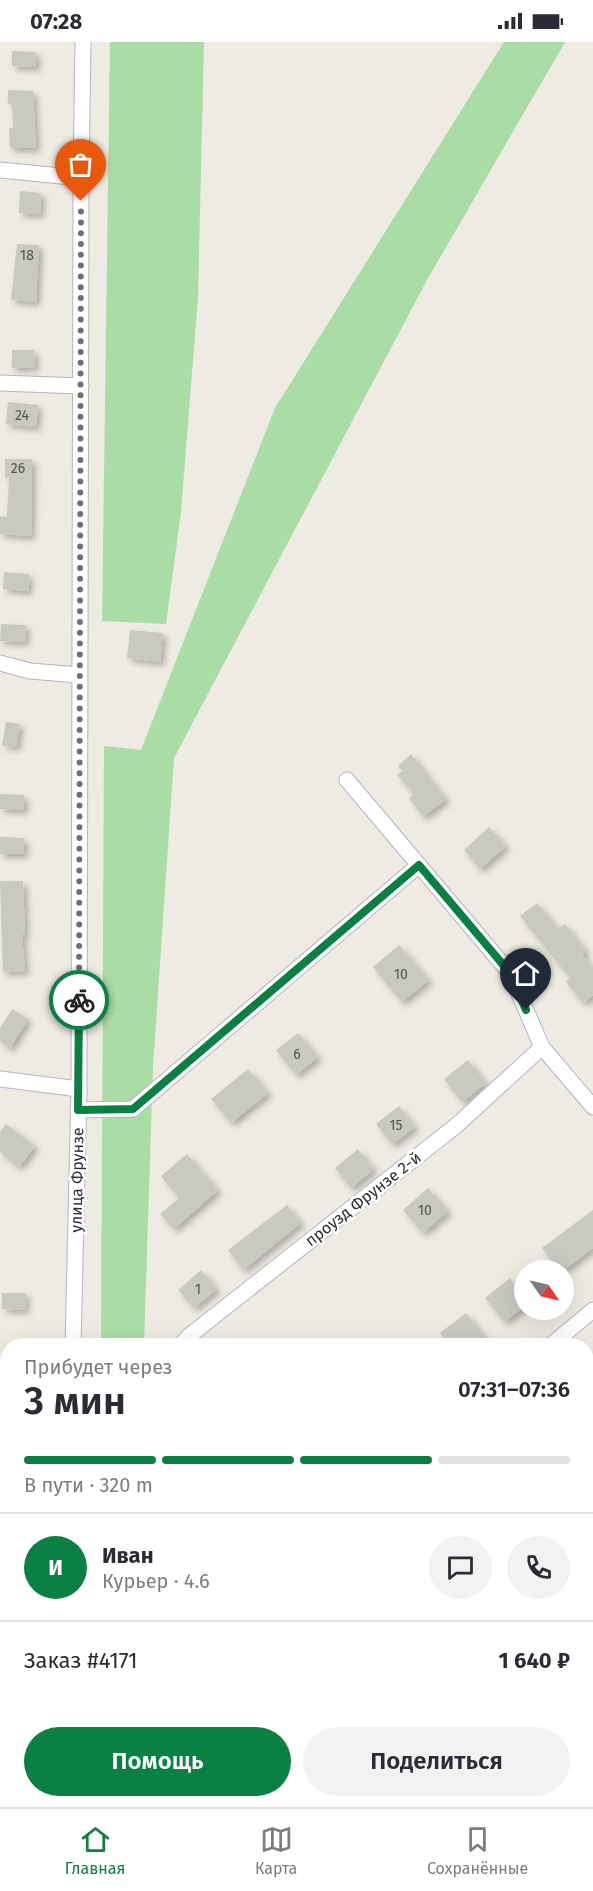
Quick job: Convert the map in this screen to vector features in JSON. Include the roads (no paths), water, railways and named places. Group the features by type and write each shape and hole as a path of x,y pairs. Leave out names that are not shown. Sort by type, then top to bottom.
{"street":[{"name":"улица Фрунзе","path":"73,1338 79,1089 83,42"},
{"path":"0,170 81,178"},
{"path":"0,383 81,386"},
{"path":"0,663 30,671 79,675"},
{"path":"347,780 510,973 542,1047 593,1107"},
{"path":"78,1110 133,1109 419,865"},
{"name":"проузд Фрунзе 2-й","path":"187,1338 457,1125 542,1047"},
{"path":"0,1079 79,1089"},
{"path":"560,1338 593,1310"}]}
